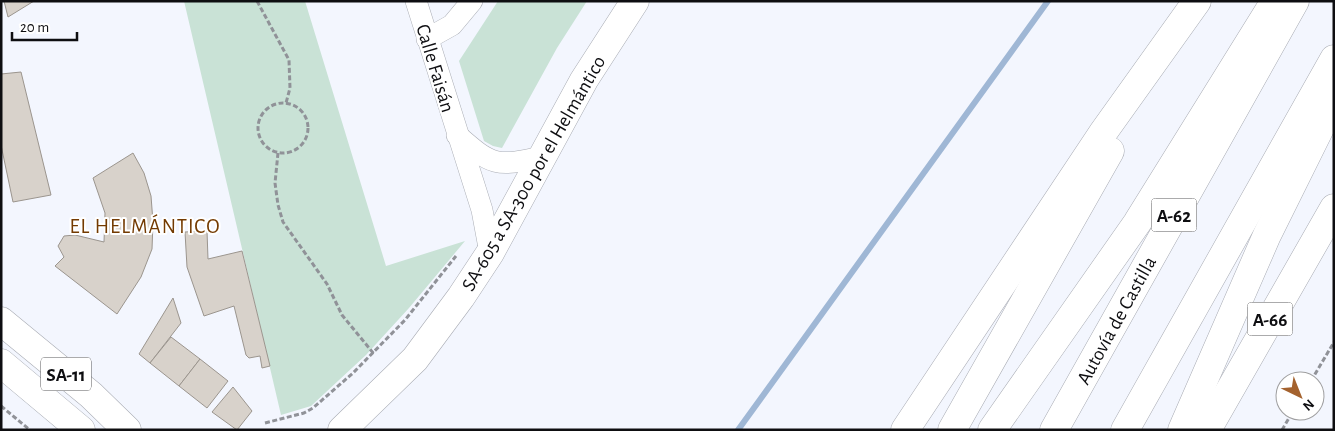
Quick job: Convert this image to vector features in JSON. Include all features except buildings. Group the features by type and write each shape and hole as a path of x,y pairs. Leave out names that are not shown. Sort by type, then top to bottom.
{"main road":[{"name":"SA-605 a SA-300 por el Helmántico","path":"342,429 415,359 461,298 490,253 584,80 635,1"},
{"path":"905,430 1102,134 1197,1"},
{"path":"992,430 1137,223 1275,1"},
{"name":"Autovía de Castilla","path":"1054,430 1295,1"},
{"path":"952,430 1178,30"},
{"path":"1124,430 1334,58"},
{"path":"1182,430 1267,235 1334,100"},
{"name":"A-66","path":"1207,430 1334,208"},
{"name":"SA-11","path":"1,321 91,394 127,430"},
{"name":"SA-11","path":"1,363 81,430"}],"street":[{"name":"Calle Faisán","path":"416,1 482,210 490,253"},
{"path":"427,39 452,25 472,1"},
{"name":"Calle Faisán","path":"457,135 484,158 503,164 542,157"}],"path":[{"path":"256,1 289,60 290,88 286,103"},
{"path":"286,103 299,108 307,118 308,132 303,144 292,152 278,154 266,148 259,137 257,124 262,112 273,104 286,103"},
{"path":"278,154 275,183 283,222 327,284 342,315 374,354"},
{"path":"265,423 304,413 313,408 374,354 405,320 457,255"},
{"path":"1317,371 1334,342"},
{"path":"1,406 30,430"}],"green space":[{"path":"184,1 305,1 386,266 465,241 409,308 366,355 311,406 281,415"},
{"path":"498,1 587,1 557,48 502,148 484,141 459,61"}],"waterway":[{"path":"738,430 1048,1"}],"district":[{"name":"EL HELMÁNTICO","path":"145,226"}]}
